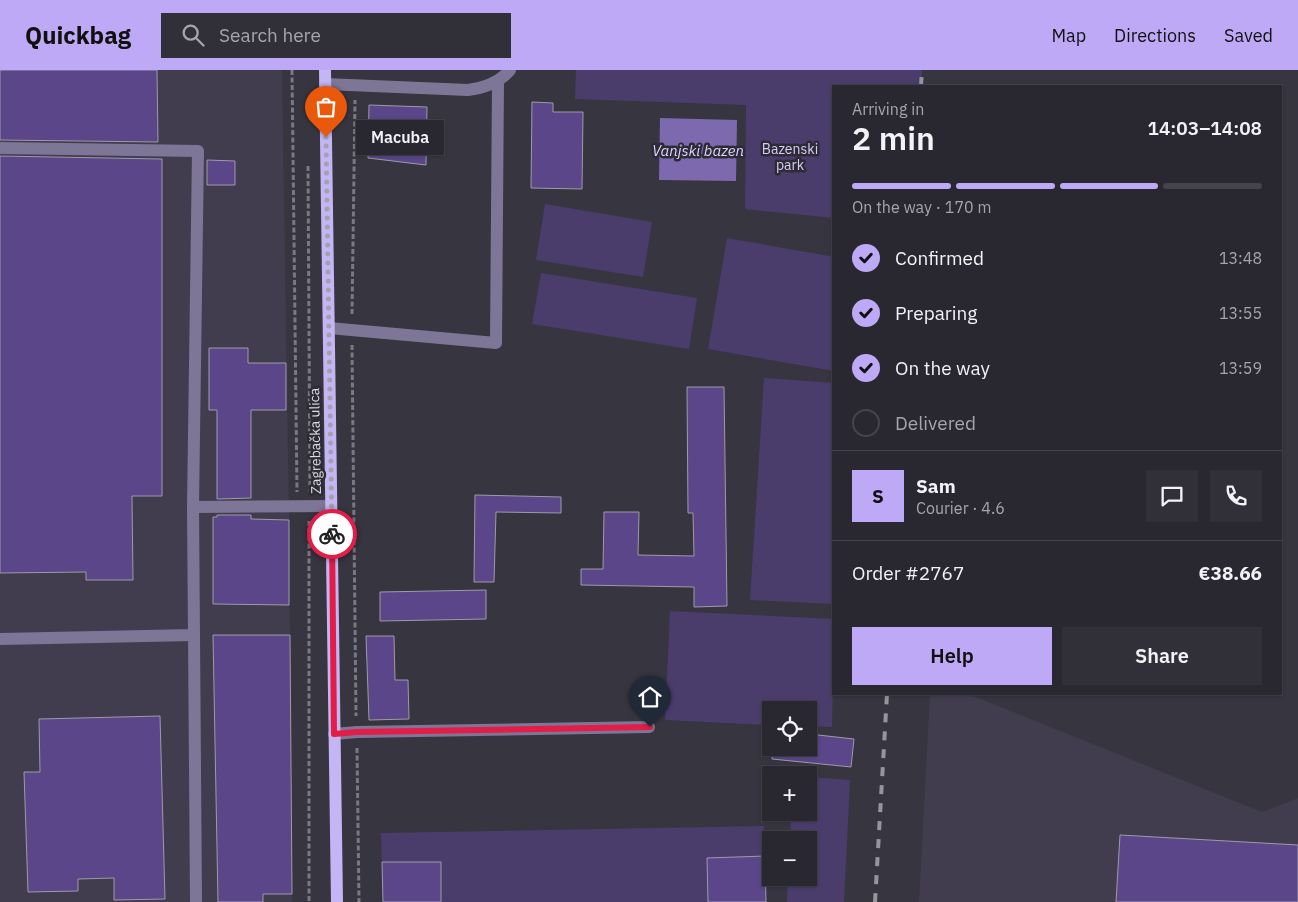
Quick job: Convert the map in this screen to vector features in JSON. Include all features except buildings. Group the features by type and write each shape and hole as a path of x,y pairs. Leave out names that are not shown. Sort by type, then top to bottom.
{"main road":[{"name":"Zagrebačka ulica","path":"325,70 337,902"}],"lane":[{"path":"325,84 468,90 483,88 498,81 510,70"},
{"path":"329,328 496,343 498,81"},
{"path":"0,148 198,151 193,507 196,902"},
{"path":"193,507 331,506"},
{"path":"0,639 194,635"},
{"path":"334,734 650,727"}],"path":[{"path":"292,70 297,506"},
{"path":"352,307 355,105"},
{"path":"308,159 310,507 308,537 309,902"},
{"path":"352,342 356,708"},
{"path":"357,753 359,902"}],"shaded area":[{"path":"0,70 282,70 289,520 292,902 0,902"},
{"path":"930,695 970,695 1262,812 1298,798 1298,902 919,902"}],"green space":[{"name":"Bazenski park","path":"576,70 922,70 921,85 832,85 832,218 745,209 746,105 575,99"},
{"path":"545,204 652,222 643,277 536,260"},
{"path":"727,238 832,257 832,371 708,349"},
{"path":"541,273 697,298 689,349 532,324"},
{"path":"764,378 832,383 832,604 750,600"},
{"path":"670,611 832,619 832,727 817,726 817,701 762,701 762,725 665,720"},
{"path":"817,778 850,780 844,902 787,902 788,886 817,886 817,831 790,831 791,821 817,821"},
{"path":"764,826 764,831 762,831 762,886 766,886 766,902 383,902 381,833"}],"water":[{"name":"Vanjski bazen","path":"660,118 737,120 736,181 659,180"}],"railway":[{"path":"921,85 922,70"},
{"path":"875,902 887,695"}],"way so far":[{"path":"326,137 332,534"}],"place":[{"name":"Macuba","path":"326,137"}],"route":[{"path":"332,534 334,734 650,727"}]}
